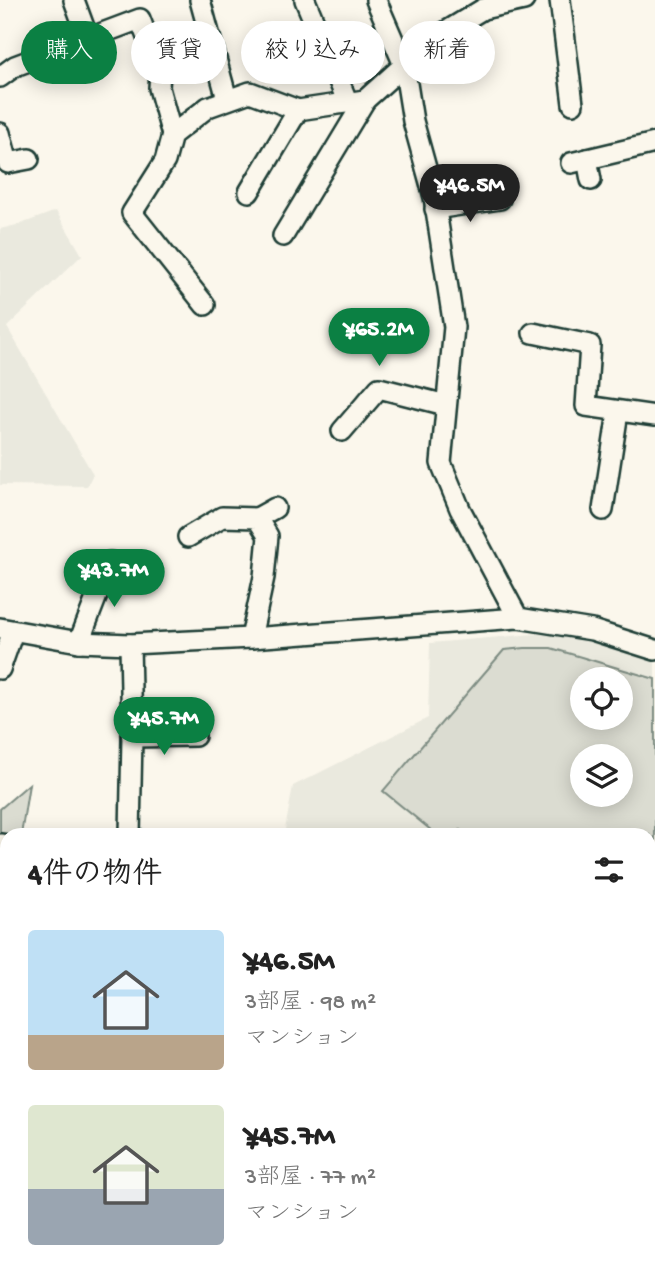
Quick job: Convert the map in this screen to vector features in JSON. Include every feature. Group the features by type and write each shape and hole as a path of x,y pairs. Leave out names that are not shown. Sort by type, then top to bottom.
{"street":[{"path":"74,0 82,21"},
{"path":"200,0 227,99"},
{"path":"305,0 357,101"},
{"path":"376,0 399,53"},
{"path":"458,21 481,5 524,0"},
{"path":"560,0 573,104"},
{"path":"117,27 140,19 160,71 159,88 172,135 165,161 132,213 205,305"},
{"path":"0,77 21,64"},
{"path":"283,236 357,101 399,69"},
{"path":"407,84 413,121 435,209 454,327 441,463 460,509 518,618"},
{"path":"172,135 208,107 250,92 298,110 357,101"},
{"path":"249,192 298,110"},
{"path":"0,133 4,164 29,159"},
{"path":"591,180 579,161 655,143"},
{"path":"435,209 500,199"},
{"path":"533,333 590,345 586,406 655,416"},
{"path":"342,431 379,388 446,405"},
{"path":"603,510 618,412"},
{"path":"188,537 222,517 257,518 275,508"},
{"path":"251,638 264,577 268,536 257,518"},
{"path":"79,642 110,562"},
{"path":"0,669 7,630 79,642 130,644 251,638 518,618 592,630 655,650"},
{"path":"130,644 130,828"},
{"path":"132,737 195,736"}],"shaded area":[{"path":"56,211 82,255 7,327 93,474 87,486 0,485 0,229"},
{"path":"557,632 655,661 655,828 285,828 293,786 428,718 430,643"},
{"path":"551,648 615,667 570,667 570,730 633,730 633,672 655,679 655,828 428,828 383,791 504,650"},
{"path":"29,784 22,828 0,828 0,809"}]}
